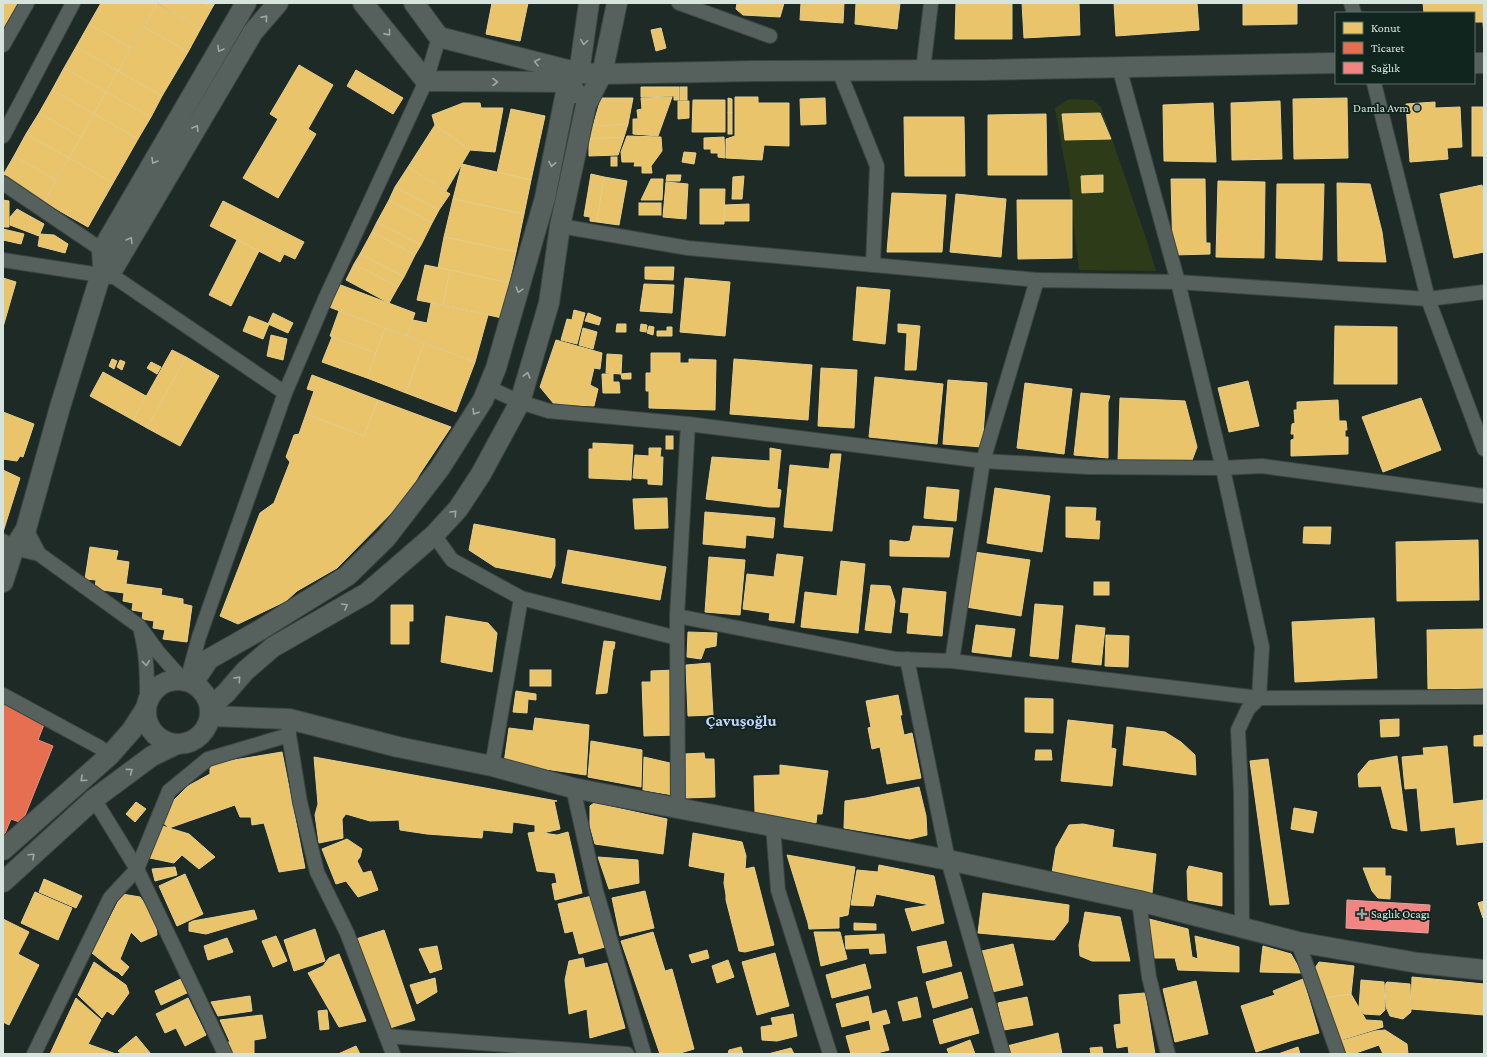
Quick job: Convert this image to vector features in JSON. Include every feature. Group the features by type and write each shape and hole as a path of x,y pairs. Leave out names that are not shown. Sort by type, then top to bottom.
{"street":[{"path":"3,45 27,3"},
{"path":"3,136 73,3"},
{"path":"3,582 8,545 26,529 60,408 104,266 246,3"},
{"path":"104,266 253,32 278,3"},
{"path":"363,3 426,81"},
{"path":"414,3 439,37 574,78 586,105"},
{"path":"8,545 39,554 139,626 158,652 187,681 201,689 206,696 210,711 207,727 200,736 188,743 177,744 164,741 157,737 150,728 145,714 151,693 159,685 170,680 187,681 209,659 260,630 347,576 386,538 440,468 483,400 496,368 545,198 574,78 589,3"},
{"path":"210,711 245,671 273,647 367,593 434,535 458,509 481,474 520,402 549,303 560,226 586,105 602,74 617,3"},
{"path":"679,3 770,36"},
{"path":"923,70 931,3"},
{"path":"187,681 199,637 285,393 326,296 426,81 439,37"},
{"path":"426,81 574,78 602,74 1335,63"},
{"path":"1119,67 1178,282 1262,647 1259,698 1248,709 1238,730 1241,792 1242,928"},
{"path":"839,71 877,166 873,265"},
{"path":"1374,84 1428,299 1484,449"},
{"path":"3,183 104,266 285,393"},
{"path":"560,226 688,248 1037,280 1178,282 1428,299 1484,292"},
{"path":"3,260 104,266"},
{"path":"952,661 983,461 1037,280"},
{"path":"489,388 520,402 549,411 688,424 983,461 1088,467 1222,468 1262,466 1484,496"},
{"path":"678,809 677,616 688,424"},
{"path":"26,529 39,554"},
{"path":"434,535 452,560 520,598 677,638"},
{"path":"492,766 520,598"},
{"path":"677,616 896,658 952,661 1259,698 1484,697"},
{"path":"3,850 110,755 132,730 147,704 144,643 139,626"},
{"path":"907,659 948,860 1003,1054"},
{"path":"3,695 99,746 110,755"},
{"path":"210,711 492,766 573,788 948,860 1139,901 1298,942 1418,963 1484,970"},
{"path":"34,1054 110,898 137,869 169,792 208,759 289,727"},
{"path":"289,727 300,802 317,872 347,933 393,1054"},
{"path":"3,882 94,799 152,756 177,744"},
{"path":"573,788 596,891 644,1054"},
{"path":"94,799 137,869 225,1054"},
{"path":"773,826 778,890 830,1054"},
{"path":"1139,901 1149,977 1168,1054"},
{"path":"1298,942 1338,1054"},
{"path":"386,1036 627,1054"}],"green space":[{"path":"1069,99 1093,100 1101,107 1156,271 1079,270 1069,186 1055,108"}],"building: Konut":[{"path":"3,3 19,3 3,31"},
{"path":"101,3 157,4 131,48 89,24"},
{"path":"157,3 203,3 212,8 201,28"},
{"path":"203,3 215,3 212,8"},
{"path":"492,3 528,3 520,41 486,34"},
{"path":"737,3 784,3 780,17 743,15 736,9"},
{"path":"801,3 844,3 843,23 800,20"},
{"path":"856,3 900,3 897,29 855,24"},
{"path":"956,3 1012,3 1012,39 955,39"},
{"path":"1022,3 1079,3 1080,35 1024,38"},
{"path":"1114,3 1197,3 1199,30 1116,36"},
{"path":"1243,3 1297,3 1297,24 1243,25"},
{"path":"1423,3 1484,3 1484,37 1483,22 1475,22 1475,12 1424,12"},
{"path":"157,4 201,28 188,52 144,27"},
{"path":"89,24 131,48 118,71 76,47"},
{"path":"144,27 188,52 162,96 118,71"},
{"path":"661,28 666,48 656,51 651,30"},
{"path":"76,47 118,71 106,92 64,68"},
{"path":"299,65 333,85 308,129 316,134 278,198 243,178 278,119 270,114"},
{"path":"64,68 106,92 94,114 52,90"},
{"path":"356,70 403,98 393,114 347,86"},
{"path":"118,71 162,96 151,117 106,92"},
{"path":"641,87 679,87 679,100 674,100 674,96 641,97"},
{"path":"680,87 687,87 687,100 680,100"},
{"path":"52,90 94,114 81,137 39,113"},
{"path":"106,92 151,117 138,139 94,114"},
{"path":"672,97 658,136 633,134 633,119 638,119 637,110 642,109 641,98"},
{"path":"735,97 758,97 758,103 789,103 789,146 764,145 762,160 726,158 726,139 735,136"},
{"path":"601,98 633,98 628,124 593,126"},
{"path":"728,98 732,99 732,113 728,113"},
{"path":"825,98 826,124 801,125 800,99"},
{"path":"1347,98 1348,158 1294,159 1293,99"},
{"path":"693,100 725,100 725,132 692,132"},
{"path":"678,101 689,101 689,118 678,119"},
{"path":"1280,101 1282,159 1232,160 1231,103"},
{"path":"1435,102 1435,108 1460,107 1462,147 1447,148 1448,159 1410,162 1406,104"},
{"path":"463,103 480,103 481,108 503,108 495,152 470,150 435,125 432,115"},
{"path":"1213,103 1216,162 1164,161 1163,105"},
{"path":"1472,107 1484,107 1484,156 1472,156"},
{"path":"511,109 545,116 531,180 497,173"},
{"path":"39,113 81,137 69,158 26,134"},
{"path":"728,113 732,113 732,134 728,134"},
{"path":"1100,113 1111,139 1065,140 1062,114"},
{"path":"94,114 138,139 113,183 69,158"},
{"path":"1046,114 1047,175 988,175 988,115"},
{"path":"904,117 964,117 965,176 905,176"},
{"path":"628,124 624,137 589,139 593,126"},
{"path":"435,125 470,150 446,191 408,167"},
{"path":"26,134 69,158 56,180 14,156"},
{"path":"627,136 661,137 662,151 651,166 652,173 642,173 642,166 634,166 635,162 622,162 621,152"},
{"path":"624,137 618,155 589,156 589,139"},
{"path":"724,137 725,158 718,157 718,153 711,153 711,149 704,149 704,138"},
{"path":"684,152 696,153 694,164 682,162"},
{"path":"14,156 56,180 44,202 3,180 3,175"},
{"path":"611,157 617,157 617,166 611,166"},
{"path":"69,158 113,183 88,227 44,202"},
{"path":"462,164 531,180 524,214 453,199"},
{"path":"408,167 450,194 439,210 395,187"},
{"path":"591,174 604,177 597,222 590,221 590,217 584,216"},
{"path":"667,175 681,175 680,181 666,181"},
{"path":"1103,175 1103,192 1082,193 1081,176"},
{"path":"744,176 742,199 732,199 733,177"},
{"path":"604,177 627,181 619,225 597,222"},
{"path":"651,179 663,179 662,200 641,200"},
{"path":"1171,179 1205,179 1206,243 1210,243 1210,254 1173,255"},
{"path":"1218,181 1265,182 1264,258 1216,257"},
{"path":"666,182 688,184 686,219 663,217"},
{"path":"1337,183 1370,184 1382,232 1386,262 1338,261"},
{"path":"1277,184 1324,184 1322,260 1276,258"},
{"path":"1482,185 1484,194 1484,252 1454,258 1440,194"},
{"path":"395,187 439,210 432,223 389,200"},
{"path":"700,189 725,189 724,224 700,224"},
{"path":"892,193 946,195 942,252 887,252"},
{"path":"956,194 1006,199 1001,257 950,252"},
{"path":"453,199 524,214 516,252 444,237"},
{"path":"3,200 9,201 9,227 3,227"},
{"path":"389,200 432,223 421,245 377,222"},
{"path":"1017,200 1072,200 1072,258 1018,259"},
{"path":"223,201 304,242 295,259 284,254 280,262 210,226"},
{"path":"639,203 661,203 661,215 639,215"},
{"path":"749,204 749,221 724,221 725,205"},
{"path":"17,209 44,224 39,236 10,225 10,217"},
{"path":"377,222 421,245 415,255 372,232"},
{"path":"3,229 24,234 21,244 3,240"},
{"path":"372,232 415,255 404,277 360,254"},
{"path":"40,234 54,235 68,244 65,253 38,246"},
{"path":"444,237 516,252 509,283 438,268"},
{"path":"237,240 259,251 231,306 209,295"},
{"path":"360,254 404,277 398,287 354,264"},
{"path":"354,264 398,287 389,303 346,280"},
{"path":"425,265 450,270 443,305 417,300"},
{"path":"645,267 674,267 673,280 645,279"},
{"path":"450,270 509,283 502,318 443,305"},
{"path":"3,278 16,282 3,327"},
{"path":"685,278 730,282 725,336 680,332"},
{"path":"338,284 415,313 407,336 329,307"},
{"path":"644,284 674,285 672,313 640,311"},
{"path":"857,287 890,290 885,344 853,340"},
{"path":"431,303 488,315 475,362 407,336 413,320 427,323"},
{"path":"574,310 585,313 577,344 561,340 567,319 572,320"},
{"path":"339,311 385,328 376,353 330,336"},
{"path":"273,313 293,323 288,333 268,324"},
{"path":"588,313 601,318 599,325 585,321"},
{"path":"249,316 269,324 263,339 243,331"},
{"path":"617,324 626,324 626,332 616,332"},
{"path":"641,324 647,325 646,332 640,331"},
{"path":"898,324 920,326 916,370 905,370 907,333 898,332"},
{"path":"649,326 654,327 653,335 647,333"},
{"path":"1335,326 1397,327 1397,384 1334,384"},
{"path":"667,327 672,327 672,336 657,336 657,331 667,331"},
{"path":"385,328 424,343 406,393 367,378"},
{"path":"583,328 597,332 593,349 579,345"},
{"path":"271,335 287,339 283,360 267,356"},
{"path":"332,337 376,353 367,378 322,362"},
{"path":"556,340 602,353 600,369 594,368 590,385 598,389 594,406 554,404 540,387"},
{"path":"424,343 475,362 456,412 406,393"},
{"path":"172,350 186,357 147,428 133,420"},
{"path":"651,353 680,353 680,363 689,363 689,359 716,360 715,410 649,408 649,391 646,391 646,373 651,373"},
{"path":"607,354 622,355 621,374 606,373"},
{"path":"186,357 219,376 180,446 147,428"},
{"path":"112,359 117,361 114,369 109,366"},
{"path":"734,359 812,365 808,420 730,414"},
{"path":"120,360 125,362 122,370 117,367"},
{"path":"151,362 161,367 157,374 147,368"},
{"path":"821,368 857,370 854,428 818,426"},
{"path":"103,372 146,396 133,420 90,396"},
{"path":"631,373 631,379 622,379 621,374"},
{"path":"602,374 613,374 613,382 619,382 620,393 603,393"},
{"path":"312,375 378,400 364,436 306,414 314,391 307,389"},
{"path":"875,377 943,384 937,444 869,437"},
{"path":"948,380 987,383 982,447 943,444"},
{"path":"1248,381 1259,426 1229,432 1218,388"},
{"path":"1025,383 1072,389 1064,454 1017,448"},
{"path":"1081,393 1110,396 1108,402 1108,458 1074,455"},
{"path":"1120,398 1185,401 1197,447 1191,463 1118,461"},
{"path":"1421,398 1441,450 1383,472 1362,417"},
{"path":"378,400 451,427 419,475 408,496 337,568 297,591 286,601 238,624 220,616 260,513 274,503 290,462 286,457 294,435 299,434 306,414 364,436"},
{"path":"1338,400 1339,421 1346,421 1347,430 1345,430 1345,437 1348,437 1348,454 1291,456 1291,440 1294,439 1294,434 1291,434 1292,424 1295,423 1294,410 1297,410 1297,402"},
{"path":"3,412 34,424 23,457 20,456 17,461 3,459"},
{"path":"666,436 673,436 673,449 666,449"},
{"path":"593,443 633,445 631,480 589,478 589,449 593,449"},
{"path":"649,448 661,448 660,457 663,457 662,485 648,484 648,479 633,478 635,455 649,456"},
{"path":"770,448 781,450 777,489 781,490 779,507 706,499 712,457 770,461"},
{"path":"831,454 841,454 832,531 784,527 790,465 829,469"},
{"path":"3,470 20,478 3,532"},
{"path":"927,487 959,490 956,521 924,518"},
{"path":"995,488 1050,496 1042,552 987,543"},
{"path":"667,498 668,528 635,529 633,499"},
{"path":"1066,507 1096,508 1095,521 1100,521 1099,539 1066,537"},
{"path":"705,512 775,518 773,538 746,535 745,548 703,544"},
{"path":"474,524 555,539 555,566 551,578 495,567 469,550"},
{"path":"913,526 953,528 949,557 890,556 890,540 905,542 910,541"},
{"path":"1304,527 1331,527 1330,544 1303,543"},
{"path":"1478,540 1479,600 1397,601 1396,542"},
{"path":"90,547 118,551 116,560 129,562 126,584 162,589 161,595 183,599 183,604 192,606 187,642 163,639 165,630 153,628 154,621 142,619 143,612 132,610 133,603 123,601 124,593 95,589 96,580 85,579"},
{"path":"568,550 666,567 660,600 562,583"},
{"path":"974,552 1030,560 1021,616 966,607"},
{"path":"777,554 803,557 794,623 769,620 770,613 743,609 747,574 774,577"},
{"path":"709,557 745,560 740,615 705,612"},
{"path":"841,561 865,564 858,633 801,627 805,592 837,596"},
{"path":"1094,582 1109,582 1109,595 1094,595"},
{"path":"871,585 890,586 895,601 891,633 865,630"},
{"path":"903,588 946,592 942,636 907,633 909,613 900,612"},
{"path":"1035,604 1063,606 1058,659 1030,656"},
{"path":"391,605 413,605 413,621 409,621 409,644 391,644"},
{"path":"446,616 488,623 497,633 492,672 441,662"},
{"path":"1374,618 1377,678 1295,682 1292,622"},
{"path":"976,625 1015,629 1011,657 972,652"},
{"path":"1076,625 1105,628 1101,665 1072,662"},
{"path":"1484,629 1484,688 1428,689 1427,630"},
{"path":"688,632 717,633 716,646 705,648 701,659 687,657"},
{"path":"1106,635 1129,636 1128,667 1105,666"},
{"path":"604,641 615,642 614,649 607,693 596,694"},
{"path":"710,663 713,715 688,716 686,665"},
{"path":"530,670 551,670 551,686 530,686"},
{"path":"674,670 676,735 644,736 642,682 651,682 651,671"},
{"path":"516,691 536,694 536,700 528,699 527,713 513,712"},
{"path":"898,695 904,735 912,733 921,778 887,784 880,747 872,749 868,728 871,727 866,701"},
{"path":"1025,698 1053,699 1053,733 1025,732"},
{"path":"535,718 589,725 586,775 504,763 509,728 533,731"},
{"path":"1399,719 1399,736 1381,737 1380,720"},
{"path":"1068,720 1113,725 1111,748 1116,749 1112,786 1061,781"},
{"path":"1127,727 1165,732 1181,742 1195,755 1196,775 1123,765"},
{"path":"1484,735 1484,746 1474,746 1474,736"},
{"path":"591,741 642,750 641,787 588,777"},
{"path":"1447,746 1453,804 1484,800 1484,842 1457,845 1455,827 1421,831 1417,788 1405,789 1402,757 1424,755 1423,748"},
{"path":"1036,750 1051,750 1052,760 1035,760"},
{"path":"282,752 305,868 279,872 264,823 252,825 251,817 240,817 235,805 169,828 160,820 168,806 188,786 210,774 210,764"},
{"path":"704,753 705,759 714,759 715,797 685,798 684,754"},
{"path":"1397,756 1407,831 1392,828 1381,786 1359,787 1358,774 1369,761"},
{"path":"314,757 557,801 554,801 560,829 543,833 557,835 568,832 582,893 555,900 552,884 557,883 555,873 537,871 528,833 535,832 535,825 513,822 512,833 483,830 482,838 427,834 400,830 399,820 370,821 346,814 342,819 343,838 319,843 315,815 318,804"},
{"path":"644,757 670,763 673,795 643,790"},
{"path":"1268,759 1289,904 1270,905 1250,761"},
{"path":"780,765 828,771 822,814 817,814 816,823 755,812 754,776 780,775"},
{"path":"919,787 926,816 927,835 910,839 844,828 845,801"},
{"path":"136,802 146,809 135,822 126,814"},
{"path":"594,803 667,819 663,854 595,844 590,826 590,806"},
{"path":"1294,808 1317,812 1313,833 1291,829"},
{"path":"1083,824 1114,830 1112,847 1156,854 1152,893 1052,873 1056,848 1069,825"},
{"path":"159,825 189,834 215,857 199,869 182,855 174,863 145,857"},
{"path":"693,833 742,842 746,856 745,869 754,867 774,945 745,952 739,951 726,900 724,883 725,873 689,866"},
{"path":"347,839 362,849 360,857 357,861 363,873 371,871 378,890 358,897 346,881 336,884 322,849"},
{"path":"787,855 855,867 848,915 839,917 839,928 809,929"},
{"path":"598,857 638,860 639,883 609,889"},
{"path":"879,865 934,876 944,923 912,931 905,909 930,905 876,894 873,906 851,905 857,870 878,872"},
{"path":"1189,866 1222,873 1222,906 1188,900 1187,871"},
{"path":"175,867 177,875 155,881 152,869"},
{"path":"1363,868 1385,868 1385,876 1391,876 1390,899 1378,898 1372,891"},
{"path":"185,874 203,914 177,926 159,886"},
{"path":"44,879 82,896 76,908 39,892"},
{"path":"645,891 654,928 620,936 612,898"},
{"path":"35,892 72,908 58,940 21,923"},
{"path":"983,893 1069,905 1068,922 1054,940 978,933"},
{"path":"122,894 140,897 155,918 157,935 141,942 131,932 120,959 129,967 122,976 92,953"},
{"path":"592,896 605,947 579,954 573,931 565,933 558,904"},
{"path":"1484,901 1484,918 1483,918 1478,903"},
{"path":"254,910 257,919 206,934 189,931 189,923 193,921"},
{"path":"1085,912 1120,917 1130,961 1092,961 1080,956 1079,945"},
{"path":"3,919 29,932 18,954 39,965 9,1025 3,1022"},
{"path":"1149,919 1188,929 1192,957 1198,959 1195,936 1239,947 1239,972 1178,970 1175,958 1153,958"},
{"path":"854,923 876,924 876,930 854,930"},
{"path":"315,929 325,961 294,971 284,940"},
{"path":"384,930 415,1020 387,1029 356,939"},
{"path":"653,932 665,971 672,969 694,1049 677,1054 660,1054 621,941"},
{"path":"814,932 840,932 847,959 821,966"},
{"path":"884,934 886,953 870,954 869,948 846,949 845,936"},
{"path":"276,936 287,961 273,967 262,941"},
{"path":"227,938 233,952 208,960 204,946"},
{"path":"946,941 952,966 923,973 917,947"},
{"path":"1013,944 1023,985 992,992 982,951"},
{"path":"437,946 442,969 430,973 419,949"},
{"path":"1263,946 1291,954 1302,973 1260,972"},
{"path":"707,950 709,958 692,963 689,955"},
{"path":"775,953 789,1006 757,1015 742,962"},
{"path":"339,954 366,1021 339,1027 308,973 323,966 329,958"},
{"path":"583,958 585,968 607,963 625,1028 590,1038 587,1009 569,1014 565,980 569,961"},
{"path":"728,960 734,977 717,983 712,966"},
{"path":"94,962 126,985 129,993 113,1015 107,1011 102,1018 78,995"},
{"path":"1319,962 1354,966 1351,994 1325,998 1315,968"},
{"path":"865,964 871,988 832,998 826,975"},
{"path":"961,972 968,998 933,1008 926,982"},
{"path":"1412,977 1484,984 1484,1015 1411,1009"},
{"path":"183,978 189,992 161,1005 155,991"},
{"path":"435,978 437,992 417,1004 410,985"},
{"path":"1303,979 1319,1033 1256,1052 1241,1006 1275,995 1273,991"},
{"path":"1361,980 1384,982 1385,1010 1380,1015 1364,1014 1359,1008"},
{"path":"1196,981 1208,1034 1175,1042 1163,989"},
{"path":"1387,982 1410,984 1411,1012 1403,1019 1390,1016 1386,1007 1385,985"},
{"path":"1145,993 1155,1054 1129,1054 1128,1046 1117,1048 1114,1025 1121,1024 1119,995"},
{"path":"1351,994 1366,1020 1382,1021 1383,1027 1341,1040 1325,998"},
{"path":"250,996 252,1011 218,1016 211,1002"},
{"path":"868,996 872,1014 886,1010 890,1023 882,1025 889,1050 873,1054 851,1054 846,1036 871,1030 869,1020 842,1027 836,1004"},
{"path":"917,997 921,1017 903,1021 898,1002"},
{"path":"1027,997 1033,1025 1004,1030 998,1003"},
{"path":"76,998 101,1020 88,1044 116,1054 50,1054"},
{"path":"188,998 206,1035 185,1046 176,1028 165,1033 156,1014"},
{"path":"972,1008 979,1033 940,1044 933,1020"},
{"path":"327,1010 329,1029 320,1030 318,1011"},
{"path":"793,1014 797,1036 777,1041 762,1040 761,1027 773,1025 771,1018"},
{"path":"262,1015 266,1038 254,1040 254,1054 227,1054 221,1043 230,1042 220,1020"},
{"path":"1385,1030 1407,1044 1408,1054 1383,1054 1379,1045 1353,1054 1345,1054 1341,1041 1375,1031"},
{"path":"1058,1033 1062,1054 1009,1054 1007,1046"},
{"path":"136,1036 151,1054 122,1054 118,1051"},
{"path":"970,1040 975,1054 949,1054 947,1049"},
{"path":"356,1046 360,1054 338,1054"},
{"path":"741,1047 743,1054 728,1054 729,1050"},
{"path":"1102,1047 1103,1054 1091,1054 1090,1048"},
{"path":"1298,1047 1300,1054 1278,1054"},
{"path":"791,1048 794,1054 768,1054"}],"building: Ticaret":[{"path":"3,702 45,722 38,740 53,746 22,823 11,819 4,836 3,836"}],"building: Sağlık":[{"path":"1347,900 1430,905 1428,933 1346,928"}],"place":[{"name":"Damla Avm","path":"1417,108"},
{"name":"Saglık Ocagı","path":"1362,914"}],"district":[{"name":"Çavuşoğlu","path":"741,720"}]}
